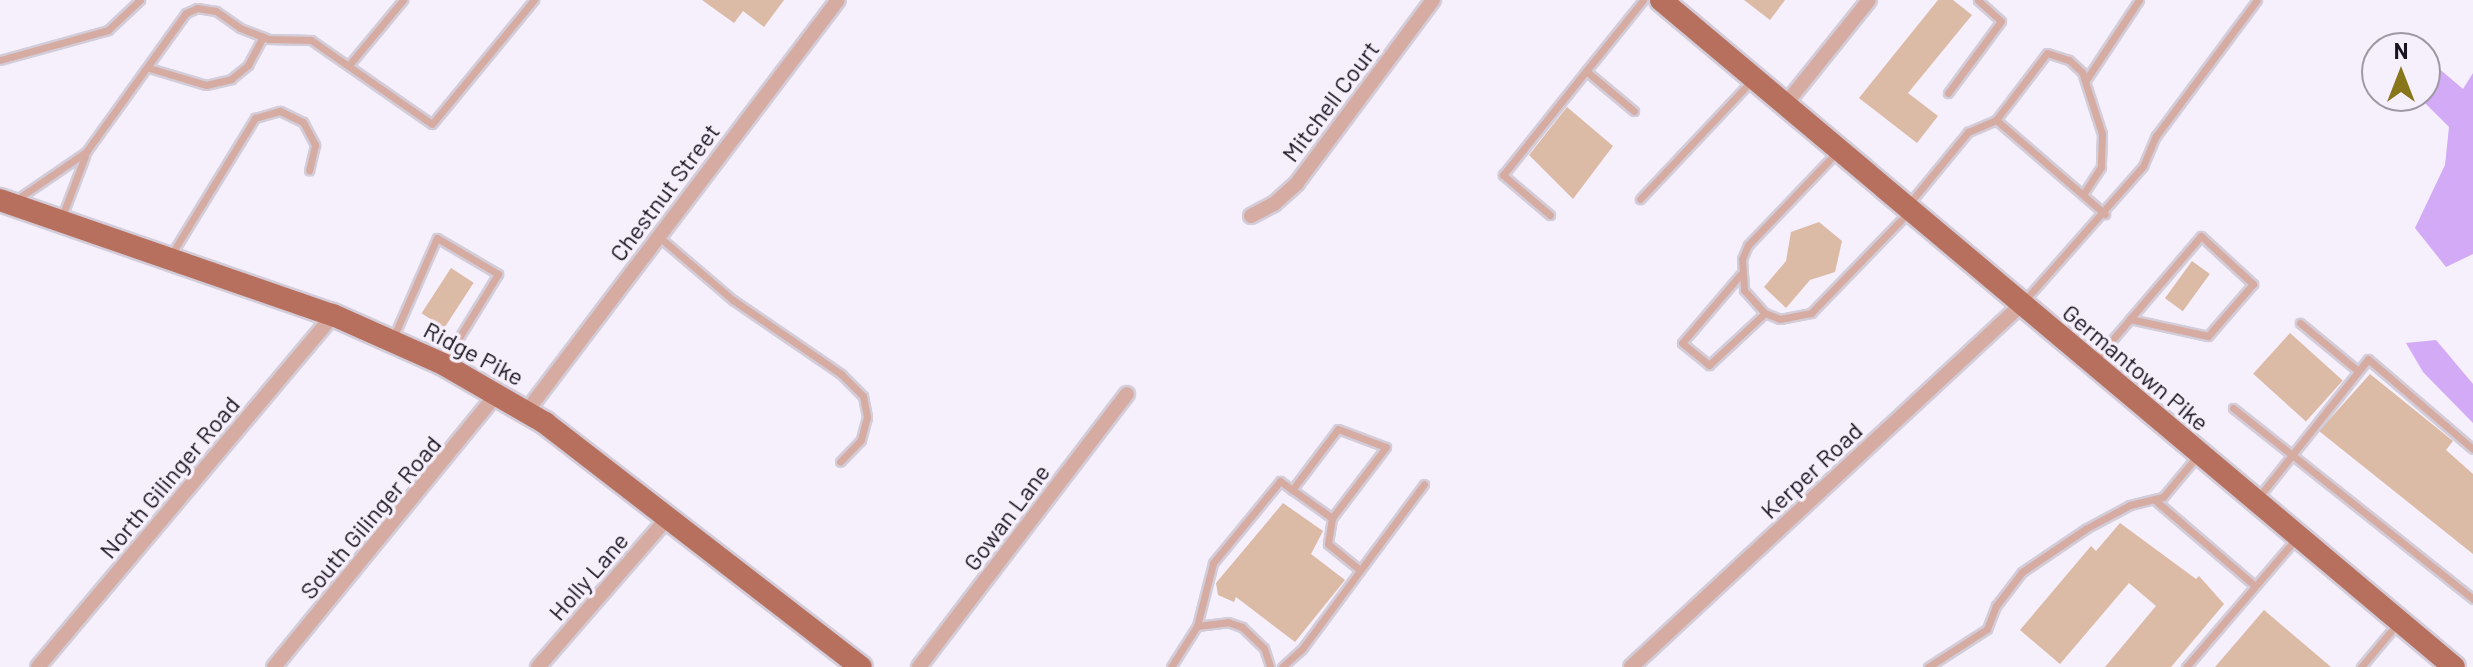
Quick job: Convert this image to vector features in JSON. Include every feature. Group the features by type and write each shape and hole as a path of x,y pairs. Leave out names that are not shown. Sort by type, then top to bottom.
{"main road":[{"name":"Germantown Pike","path":"1661,0 2091,365 2401,619 2454,667"},
{"name":"Ridge Pike","path":"5,202 333,315 393,339 443,364 527,411 670,515 861,667"}],"street":[{"name":"Mitchell Court","path":"1251,216 1274,204 1297,183 1433,0"},
{"path":"1785,105 1869,0"},
{"name":"Chestnut Street","path":"527,411 836,1"},
{"name":"Kerper Road","path":"1631,667 2021,305"},
{"name":"North Gilinger Road","path":"38,667 333,315"},
{"name":"South Gilinger Road","path":"274,667 497,394"},
{"name":"Gowan Lane","path":"919,667 1127,394"},
{"name":"Holly Lane","path":"538,667 670,515"}],"lane":[{"path":"0,60 108,30 139,0"},
{"path":"349,65 403,0"},
{"path":"60,221 86,152 186,13 197,8 216,11 263,37 311,40 432,124 534,0"},
{"path":"1550,215 1503,175 1643,0"},
{"path":"1948,93 2001,21 1978,0"},
{"path":"2086,80 2139,0"},
{"path":"2021,305 2105,214 2257,0"},
{"path":"149,68 206,85 231,79 248,65 263,37"},
{"path":"1740,275 1744,290 1765,313 1780,319 1811,313 1910,211 1913,199 1968,132 1996,120 2047,53 2069,60 2086,80 2104,148 2097,178 2083,195"},
{"path":"1586,71 1634,111"},
{"path":"1640,199 1754,78"},
{"path":"168,260 255,118 280,111 303,122 315,145 309,170"},
{"path":"1996,120 2105,214"},
{"path":"1765,313 1709,365 1682,343 1740,275 1748,245 1839,151"},
{"path":"5,202 86,152"},
{"path":"658,236 733,300 841,374 863,396 867,417 861,440 840,462"},
{"path":"2091,365 2130,319 2201,236 2253,284 2208,336 2130,319"},
{"path":"393,339 437,238 498,274 443,364"},
{"path":"2300,323 2358,371"},
{"path":"2256,500 2368,359 2473,449"},
{"path":"2233,408 2473,599"},
{"path":"1292,490 1338,429 1386,447 1332,518 1328,544 1360,570"},
{"path":"1928,667 1987,629 1996,606 2022,572 2087,528 2130,505 2156,501 2199,453"},
{"path":"1171,667 1197,626 1213,563 1280,481 1332,518"},
{"path":"1282,667 1424,484"},
{"path":"2156,501 2255,586"},
{"path":"2186,667 2299,535"},
{"path":"2361,667 2401,619"},
{"path":"1197,626 1228,622 1242,627 1264,648 1270,667"}],"shaded area":[{"path":"2441,70 2463,89 2473,73 2473,254 2446,267 2415,228 2445,165 2449,127 2434,112 2441,112"},
{"path":"2436,340 2473,384 2473,423 2423,372 2406,343"}],"building":[{"path":"702,0 784,0 764,27 743,11 734,23"},
{"path":"1744,0 1785,0 1770,20"},
{"path":"1938,0 1953,0 1972,15 1908,93 1938,116 1917,143 1859,98"},
{"path":"1567,107 1613,146 1573,199 1529,155"},
{"path":"1819,222 1842,241 1835,272 1810,280 1786,308 1764,287 1786,261 1791,232"},
{"path":"2192,261 2210,274 2183,311 2165,298"},
{"path":"451,268 474,283 444,328 422,313"},
{"path":"2290,333 2343,381 2306,421 2253,374"},
{"path":"2370,374 2453,441 2446,450 2473,474 2473,554 2319,431"},
{"path":"1283,503 1323,531 1311,554 1345,580 1295,642 1236,597 1234,602 1218,595 1216,583"},
{"path":"2120,523 2196,579 2199,576 2224,604 2171,667 2105,667 2156,606 2129,583 2060,664 2020,630 2091,546 2096,551"},
{"path":"2264,610 2331,667 2215,667"}]}
